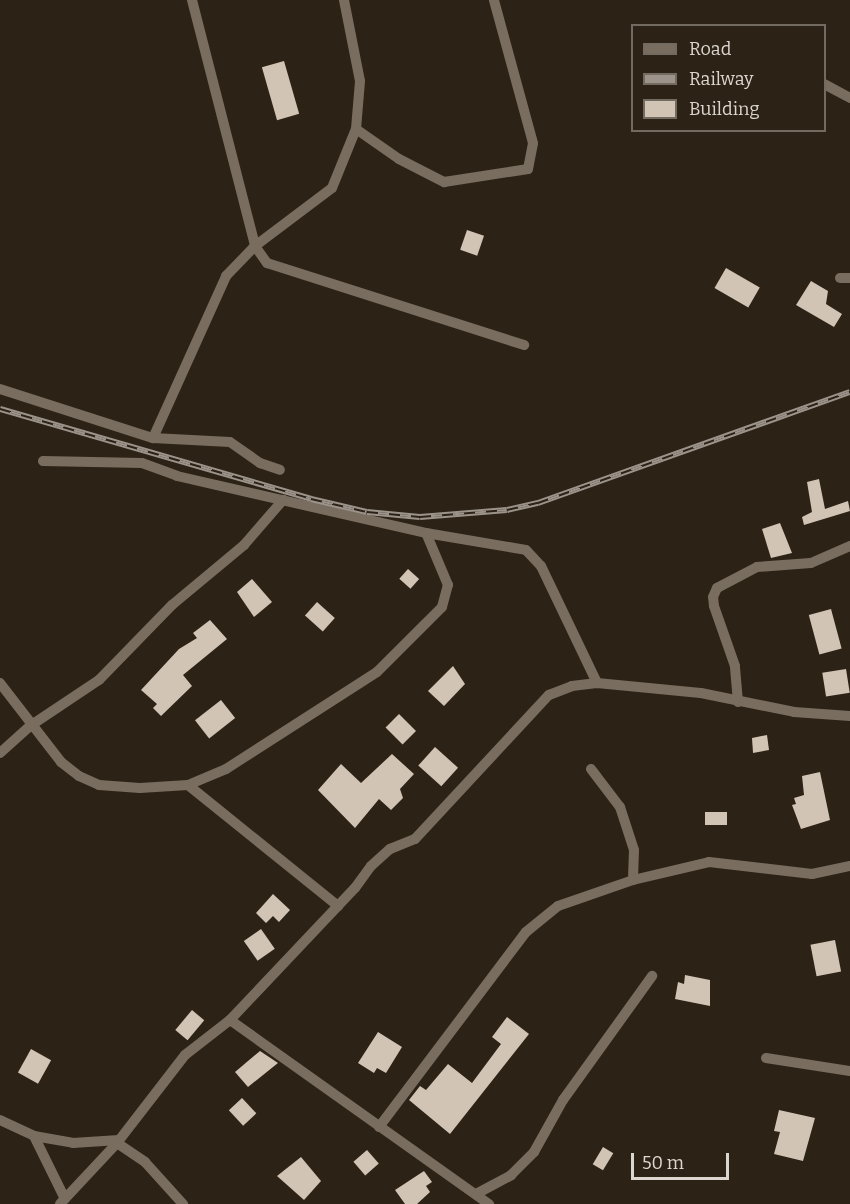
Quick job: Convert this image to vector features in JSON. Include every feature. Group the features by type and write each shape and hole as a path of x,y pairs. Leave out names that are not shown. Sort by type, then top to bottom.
{"street":[{"path":"192,0 255,246 267,263 524,345"},
{"path":"153,438 226,276 255,246 332,188 356,129 360,81 344,0"},
{"path":"356,129 399,159 444,183 528,169 533,143 494,0"},
{"path":"826,85 850,98"},
{"path":"0,389 153,438 230,441 260,463 280,470"},
{"path":"43,461 142,463 177,476 426,533 526,550 541,566 597,683"},
{"path":"0,753 30,726 99,680 172,604 244,545 283,500"},
{"path":"0,683 30,726 61,762 99,785 140,788 188,785 225,769 377,672 442,607 448,585 426,533"},
{"path":"738,702 735,666 714,606 713,597 717,588 757,567 811,563 850,546"},
{"path":"34,1136 62,1201 118,1142 172,1069 230,1020 390,849 415,839 549,695 572,686 597,683 701,693 738,702 765,704 794,712 850,716"},
{"path":"591,769 620,807 634,850 633,880"},
{"path":"188,785 338,906"},
{"path":"378,1127 526,932 558,906 633,880 709,862 812,874 850,866"},
{"path":"476,1194 511,1175 534,1152 563,1100 652,976"},
{"path":"230,1020 489,1204"},
{"path":"766,1058 850,1071"},
{"path":"0,1120 34,1136 73,1143 118,1142 145,1162 183,1204"}],"building":[{"path":"284,61 299,114 277,120 262,67"},
{"path":"467,230 484,236 477,256 460,250"},
{"path":"726,268 760,288 748,307 714,288"},
{"path":"811,281 828,291 826,304 842,314 834,327 796,305"},
{"path":"819,479 825,509 848,501 850,511 804,525 802,517 812,512 807,482"},
{"path":"780,523 792,553 771,558 762,529"},
{"path":"408,569 419,579 410,589 399,579"},
{"path":"252,579 272,602 254,617 237,592"},
{"path":"317,602 335,618 323,631 305,615"},
{"path":"831,609 842,649 819,655 809,615"},
{"path":"210,620 227,639 183,675 192,686 161,716 153,708 157,704 141,690 179,649 197,638 193,633"},
{"path":"453,666 465,684 444,706 428,691"},
{"path":"846,669 850,693 826,696 822,673"},
{"path":"221,700 235,718 209,738 195,720"},
{"path":"399,714 416,731 403,744 386,727"},
{"path":"767,735 769,750 753,753 752,738"},
{"path":"435,747 458,768 441,786 418,766"},
{"path":"392,754 414,774 400,789 403,798 391,810 379,799 355,828 318,790 341,764 361,783"},
{"path":"820,772 830,820 801,829 792,805 796,804 794,798 804,795 802,776"},
{"path":"705,812 727,812 727,825 705,825"},
{"path":"273,894 290,910 279,922 273,916 266,923 256,913"},
{"path":"261,929 275,949 258,961 244,941"},
{"path":"835,940 841,971 817,976 810,945"},
{"path":"685,975 710,980 710,1006 675,999 678,982 684,984"},
{"path":"192,1010 204,1020 188,1040 175,1030"},
{"path":"507,1017 529,1034 450,1134 409,1100 420,1086 426,1090 448,1064 472,1083 501,1044 492,1037"},
{"path":"378,1032 402,1047 386,1073 377,1068 374,1073 358,1063"},
{"path":"31,1049 51,1060 38,1084 18,1073"},
{"path":"260,1051 278,1063 248,1087 235,1072"},
{"path":"242,1098 256,1113 243,1126 229,1110"},
{"path":"779,1110 815,1118 803,1161 774,1154 780,1132 774,1131"},
{"path":"603,1147 613,1153 603,1170 593,1164"},
{"path":"367,1150 379,1164 365,1175 353,1162"},
{"path":"301,1157 321,1181 304,1200 277,1176"},
{"path":"424,1171 432,1182 426,1186 430,1192 417,1204 405,1204 395,1190"}],"railway":[{"path":"0,409 311,499 367,512 420,517 507,510 538,503 850,392"}]}
